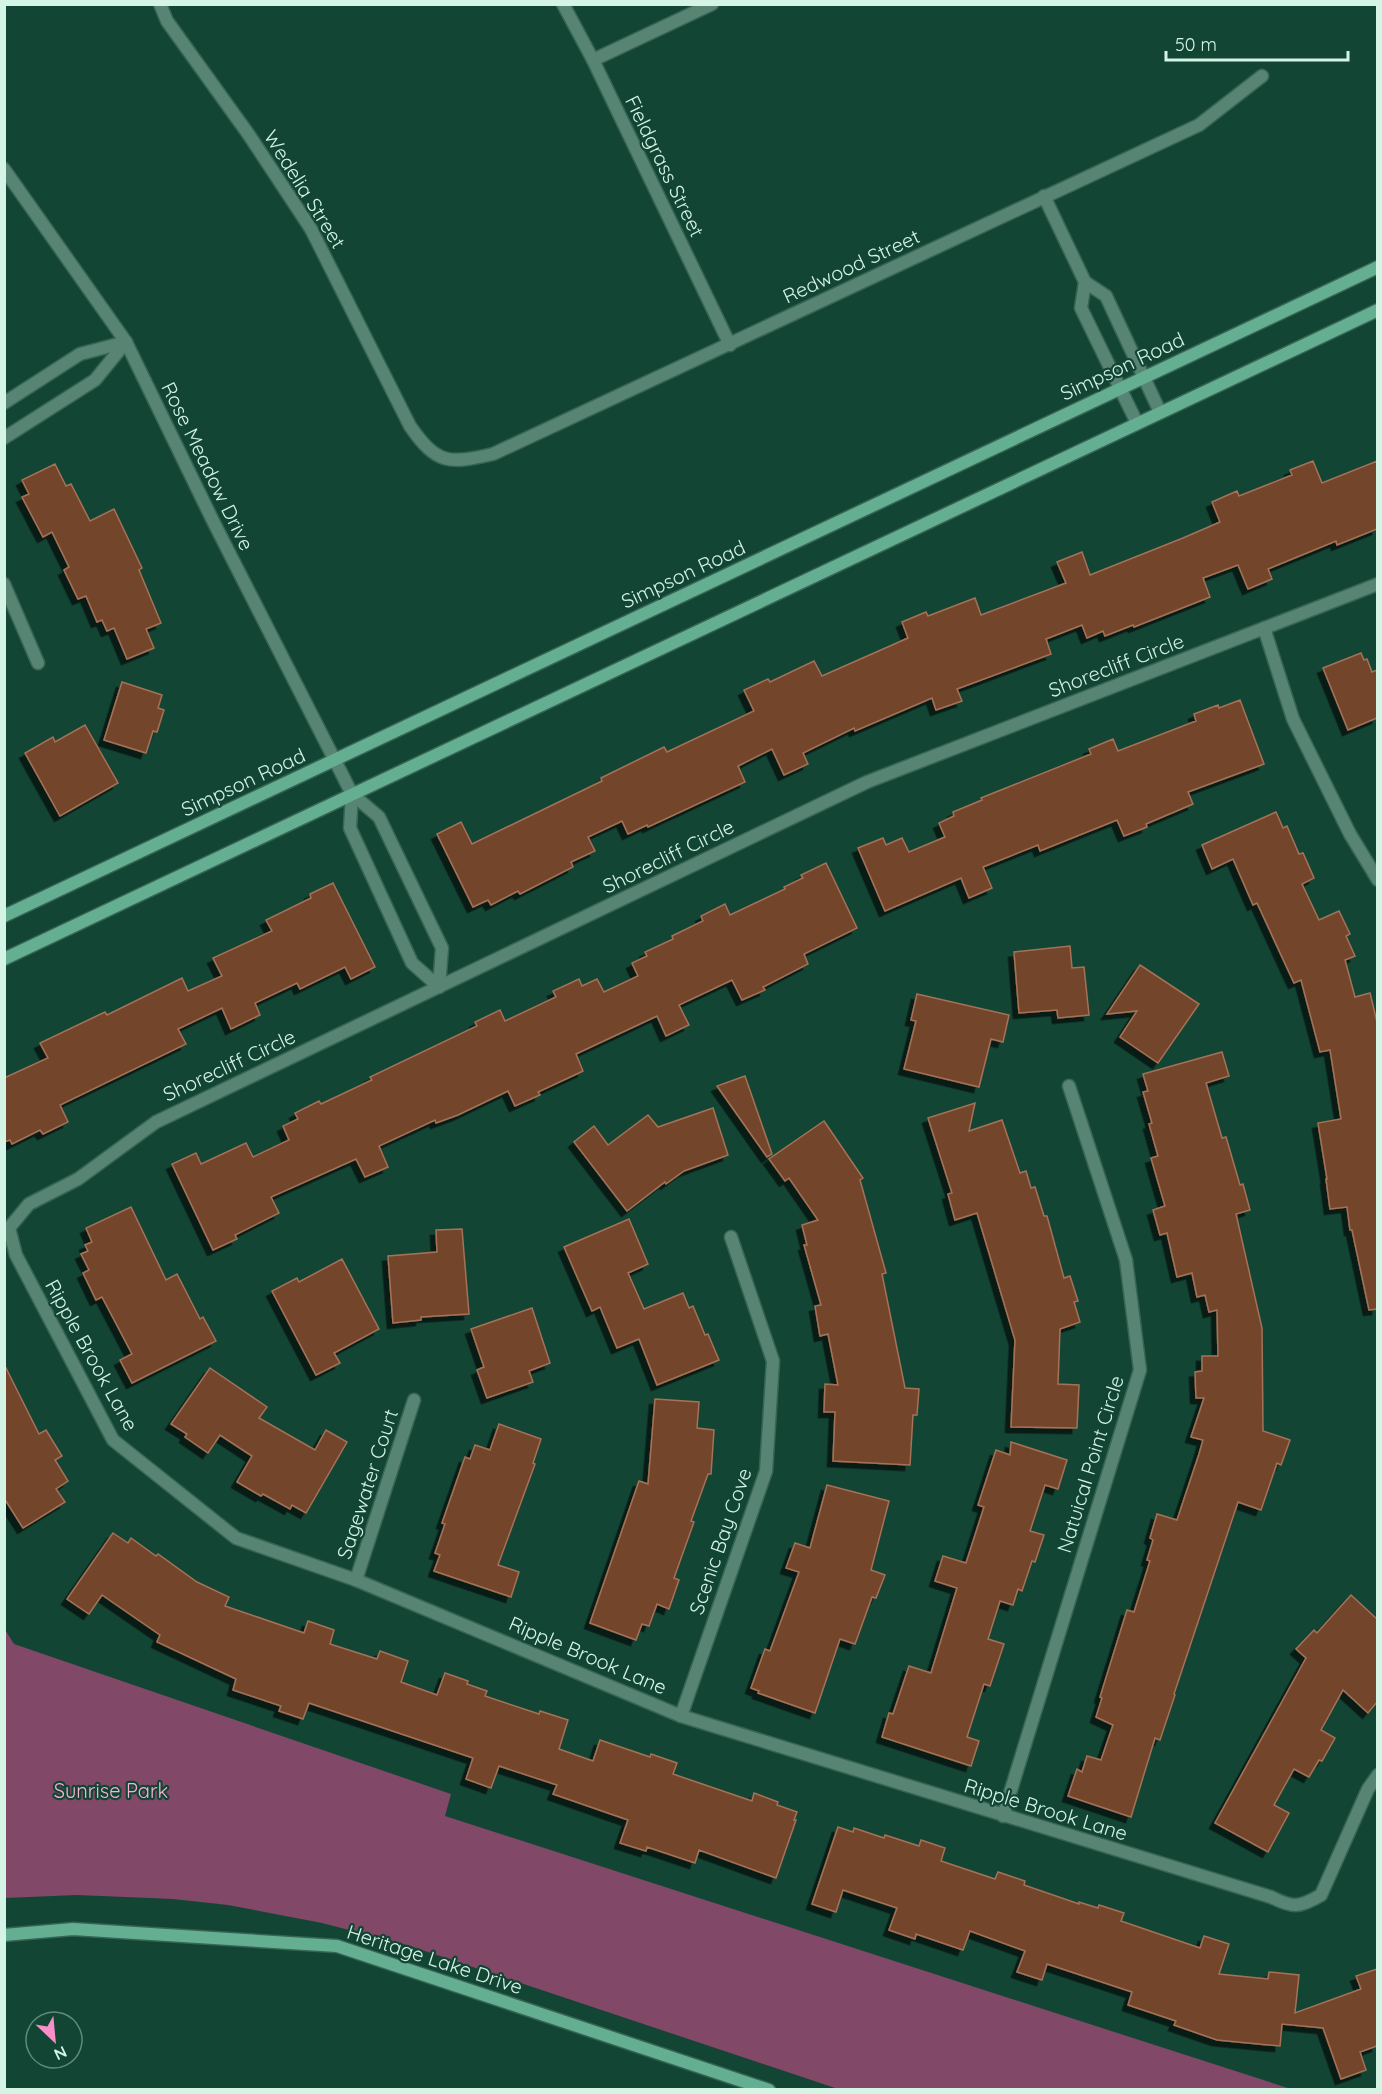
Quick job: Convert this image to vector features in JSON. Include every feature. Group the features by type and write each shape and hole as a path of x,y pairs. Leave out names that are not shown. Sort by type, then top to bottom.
{"main road":[{"name":"Simpson Road","path":"4,916 1377,267"},
{"path":"4,959 1377,310"},
{"name":"Heritage Lake Drive","path":"4,1935 74,1929 337,1946 769,2090"}],"street":[{"name":"Wedelia Street","path":"160,4 167,21 249,135 311,229 410,426 424,446 443,459"},
{"name":"Fieldgrass Street","path":"563,4 593,60 730,345"},
{"path":"593,60 712,4"},
{"name":"Redwood Street","path":"443,459 466,460 493,454 730,345 1199,125 1262,76"},
{"name":"Rose Meadow Drive","path":"4,169 126,342 352,794"},
{"path":"1044,196 1084,282 1081,308 1137,423"},
{"path":"1084,282 1106,296 1160,412"},
{"path":"4,403 80,354 126,342"},
{"path":"4,438 95,380 126,342"},
{"path":"4,584 38,663"},
{"name":"Shorecliff Circle","path":"9,1228 29,1204 78,1179 156,1122 867,782 1377,584"},
{"path":"1264,628 1293,719 1350,834 1377,880"},
{"path":"352,794 379,817 442,948 439,987"},
{"path":"352,794 350,828 412,963 439,987"},
{"name":"Natuical Point Circle","path":"1003,1816 1140,1370 1126,1260 1069,1086"},
{"name":"Ripple Brook Lane","path":"9,1228 16,1256 113,1440 236,1538 356,1580 681,1716 1271,1897 1288,1906 1307,1904 1321,1895 1368,1789 1377,1775"},
{"name":"Scenic Bay Cove","path":"681,1716 766,1472 773,1361 731,1237"},
{"name":"Sagewater Court","path":"356,1580 414,1400"}],"green space":[{"name":"Sunrise Park","path":"4,1628 14,1644 451,1794 445,1816 1291,2089 838,2089 407,1945 322,1923 228,1905 173,1899 77,1895 5,1898"}],"building":[{"path":"1313,461 1322,483 1377,461 1377,529 1337,545 1336,541 1268,569 1272,579 1248,589 1238,565 1203,578 1210,597 1134,627 1133,625 1105,636 1103,631 1087,638 1082,625 1046,639 1051,654 957,689 962,701 936,710 932,698 855,731 854,728 803,753 808,764 784,775 772,749 738,766 745,782 648,827 647,825 628,834 622,821 588,837 595,851 571,862 573,867 520,894 518,891 491,905 488,900 473,907 437,834 461,822 472,844 602,781 601,778 664,747 667,752 754,711 744,690 768,679 770,682 814,661 822,676 908,638 902,622 926,612 928,616 975,598 981,615 1066,583 1057,562 1082,552 1090,575 1183,538 1220,522 1212,502 1237,491 1239,496 1292,475 1290,470"},
{"path":"55,464 66,486 71,484 90,521 114,509 142,568 139,570 161,623 146,629 154,648 127,659 114,628 107,631 102,620 97,622 86,596 78,599 64,570 69,567 52,532 43,537 22,497 29,494 22,480"},
{"path":"1361,653 1364,660 1367,659 1372,672 1377,670 1377,718 1348,730 1323,668"},
{"path":"122,682 162,695 158,708 164,710 157,732 153,731 146,753 104,740"},
{"path":"1240,700 1264,764 1188,792 1193,804 1124,836 1117,820 1040,851 1038,845 983,867 992,888 969,898 961,878 885,911 858,848 883,838 886,845 902,838 909,852 945,837 939,823 954,816 953,812 982,800 981,798 1091,754 1089,749 1113,739 1118,751 1196,721 1194,714"},
{"path":"85,725 118,783 60,816 25,753 53,737 55,742"},
{"path":"1276,812 1283,828 1287,826 1299,854 1303,853 1314,878 1302,884 1319,920 1339,911 1350,934 1346,936 1355,956 1345,960 1355,997 1370,993 1377,1022 1377,1309 1369,1310 1352,1230 1350,1230 1347,1207 1330,1209 1318,1123 1341,1119 1330,1050 1320,1052 1301,980 1294,983 1257,903 1253,905 1233,859 1212,869 1202,845"},
{"path":"826,863 857,928 804,954 808,964 763,987 765,990 742,1000 732,980 679,1005 689,1025 666,1036 657,1016 576,1054 583,1071 538,1092 540,1095 515,1106 508,1091 458,1115 436,1123 435,1120 379,1146 388,1167 365,1177 356,1159 271,1197 279,1213 235,1235 237,1239 213,1250 172,1164 196,1153 201,1164 246,1143 253,1157 289,1140 283,1126 298,1119 295,1113 319,1101 321,1104 372,1080 370,1077 477,1026 475,1022 500,1010 505,1021 556,997 553,991 579,979 582,986 597,979 604,992 638,976 632,963 647,956 645,952 673,939 672,936 703,921 701,916 725,904 730,915 785,889 784,887 803,878 801,875"},
{"path":"333,883 375,967 351,979 345,967 300,989 297,983 255,1003 260,1015 231,1029 222,1008 178,1029 186,1044 60,1105 68,1122 43,1134 40,1130 12,1144 10,1140 4,1142 4,1078 48,1058 40,1043 105,1012 107,1015 182,978 188,991 222,976 213,958 272,931 266,920 311,898 310,894"},
{"path":"1070,946 1072,968 1084,967 1089,1015 1058,1018 1057,1010 1019,1013 1014,952"},
{"path":"1140,965 1199,1004 1158,1063 1120,1037 1137,1011 1107,1014"},
{"path":"917,994 1009,1015 1003,1042 991,1039 979,1087 904,1069 916,1021 911,1020"},
{"path":"1222,1052 1229,1076 1206,1083 1222,1138 1226,1137 1250,1210 1236,1214 1262,1328 1263,1431 1290,1440 1281,1465 1277,1463 1261,1510 1238,1502 1160,1740 1155,1738 1131,1817 1068,1796 1077,1769 1082,1772 1087,1756 1101,1760 1113,1725 1096,1717 1102,1698 1100,1697 1127,1610 1134,1612 1150,1561 1147,1560 1153,1540 1150,1538 1157,1514 1177,1520 1199,1454 1203,1440 1191,1437 1204,1398 1196,1398 1195,1372 1202,1371 1202,1356 1218,1356 1217,1310 1209,1312 1205,1295 1197,1297 1192,1273 1177,1277 1167,1233 1160,1235 1153,1210 1165,1206 1151,1158 1158,1156 1143,1092 1148,1091 1143,1074"},
{"path":"745,1076 772,1154 767,1157 717,1086"},
{"path":"975,1103 969,1131 1002,1120 1020,1173 1026,1171 1031,1188 1035,1187 1044,1216 1047,1216 1064,1278 1070,1276 1078,1301 1074,1302 1080,1322 1060,1329 1058,1384 1079,1385 1077,1428 1011,1427 1015,1340 977,1213 955,1220 948,1194 952,1193 928,1118"},
{"path":"713,1108 728,1155 684,1171 666,1184 665,1182 627,1211 574,1142 594,1126 608,1145 648,1115 658,1127"},
{"path":"824,1121 863,1178 860,1180 886,1273 882,1274 905,1388 919,1389 917,1415 913,1415 910,1465 833,1461 835,1412 824,1412 825,1384 838,1385 828,1334 820,1336 815,1306 821,1305 804,1245 807,1245 802,1225 818,1220 789,1178 785,1181 769,1159"},
{"path":"131,1207 166,1280 177,1274 200,1319 203,1317 216,1341 132,1383 120,1360 132,1354 102,1297 96,1300 83,1273 89,1270 81,1254 88,1251 85,1245 92,1242 86,1228"},
{"path":"629,1219 648,1264 628,1273 644,1309 683,1293 689,1308 693,1306 719,1360 657,1385 639,1339 617,1348 600,1307 592,1311 564,1247"},
{"path":"462,1229 469,1314 421,1317 421,1320 393,1323 388,1256 437,1252 436,1230"},
{"path":"342,1259 379,1329 334,1353 340,1363 316,1375 272,1291 297,1278 299,1282"},
{"path":"532,1308 550,1363 529,1371 533,1382 487,1398 477,1370 484,1367 471,1329"},
{"path":"4,1364 39,1434 46,1430 62,1456 55,1460 68,1481 56,1489 65,1502 23,1528 4,1498"},
{"path":"210,1368 267,1407 259,1418 315,1450 326,1430 347,1442 306,1513 292,1505 290,1509 263,1494 261,1496 237,1482 252,1456 220,1435 208,1453 185,1437 187,1434 171,1424"},
{"path":"655,1399 699,1402 697,1428 714,1430 711,1474 708,1474 691,1521 694,1522 674,1578 679,1580 669,1609 657,1604 649,1626 642,1624 636,1640 590,1623 639,1481 648,1484"},
{"path":"499,1424 541,1439 533,1463 535,1464 498,1565 519,1572 511,1597 434,1571 440,1555 435,1553 445,1524 442,1523 465,1457 470,1459 475,1445 490,1450"},
{"path":"1011,1442 1067,1460 1058,1489 1045,1485 1030,1531 1044,1535 1035,1562 1032,1561 1022,1591 1018,1589 1013,1605 1000,1601 988,1639 1004,1644 990,1686 984,1684 967,1737 979,1741 971,1766 882,1737 889,1713 893,1714 909,1666 931,1673 957,1588 935,1581 943,1556 966,1563 984,1507 978,1505 996,1450 1010,1455"},
{"path":"827,1485 889,1501 871,1570 885,1575 876,1598 872,1597 855,1644 840,1639 815,1713 758,1693 759,1691 751,1688 765,1649 770,1651 799,1572 786,1568 795,1543 810,1548"},
{"path":"113,1533 128,1543 131,1538 197,1582 229,1597 225,1606 304,1633 308,1621 334,1630 330,1644 377,1659 380,1651 408,1661 401,1682 437,1695 445,1673 487,1691 485,1696 539,1714 540,1711 568,1720 559,1749 593,1761 600,1740 650,1757 651,1754 677,1763 673,1774 752,1801 754,1793 778,1802 777,1805 797,1812 776,1878 699,1850 695,1863 647,1847 646,1851 620,1843 628,1820 553,1794 557,1785 499,1766 491,1788 466,1779 473,1758 309,1703 303,1719 279,1711 281,1706 233,1690 236,1679 157,1642 160,1635 102,1595 89,1614 67,1599"},
{"path":"1351,1595 1377,1619 1377,1702 1368,1713 1343,1690 1321,1730 1335,1738 1322,1761 1319,1760 1309,1777 1294,1769 1274,1805 1289,1813 1268,1852 1215,1823 1306,1658 1296,1649 1314,1630 1317,1633"},
{"path":"838,1827 853,1832 854,1828 884,1838 885,1835 919,1846 921,1840 945,1848 941,1861 995,1879 998,1872 1025,1881 1024,1885 1079,1904 1079,1902 1098,1908 1099,1905 1124,1913 1121,1921 1200,1948 1204,1936 1229,1944 1219,1974 1268,1979 1269,1972 1299,1975 1295,2013 1361,1989 1356,1976 1377,1969 1377,2046 1360,2052 1366,2070 1341,2079 1323,2028 1282,2024 1280,2046 1217,2040 1174,2025 1176,2021 1128,2005 1132,1992 1047,1964 1042,1980 1017,1972 1025,1951 970,1931 963,1950 916,1934 915,1939 889,1930 897,1908 843,1890 836,1912 812,1904"}]}
